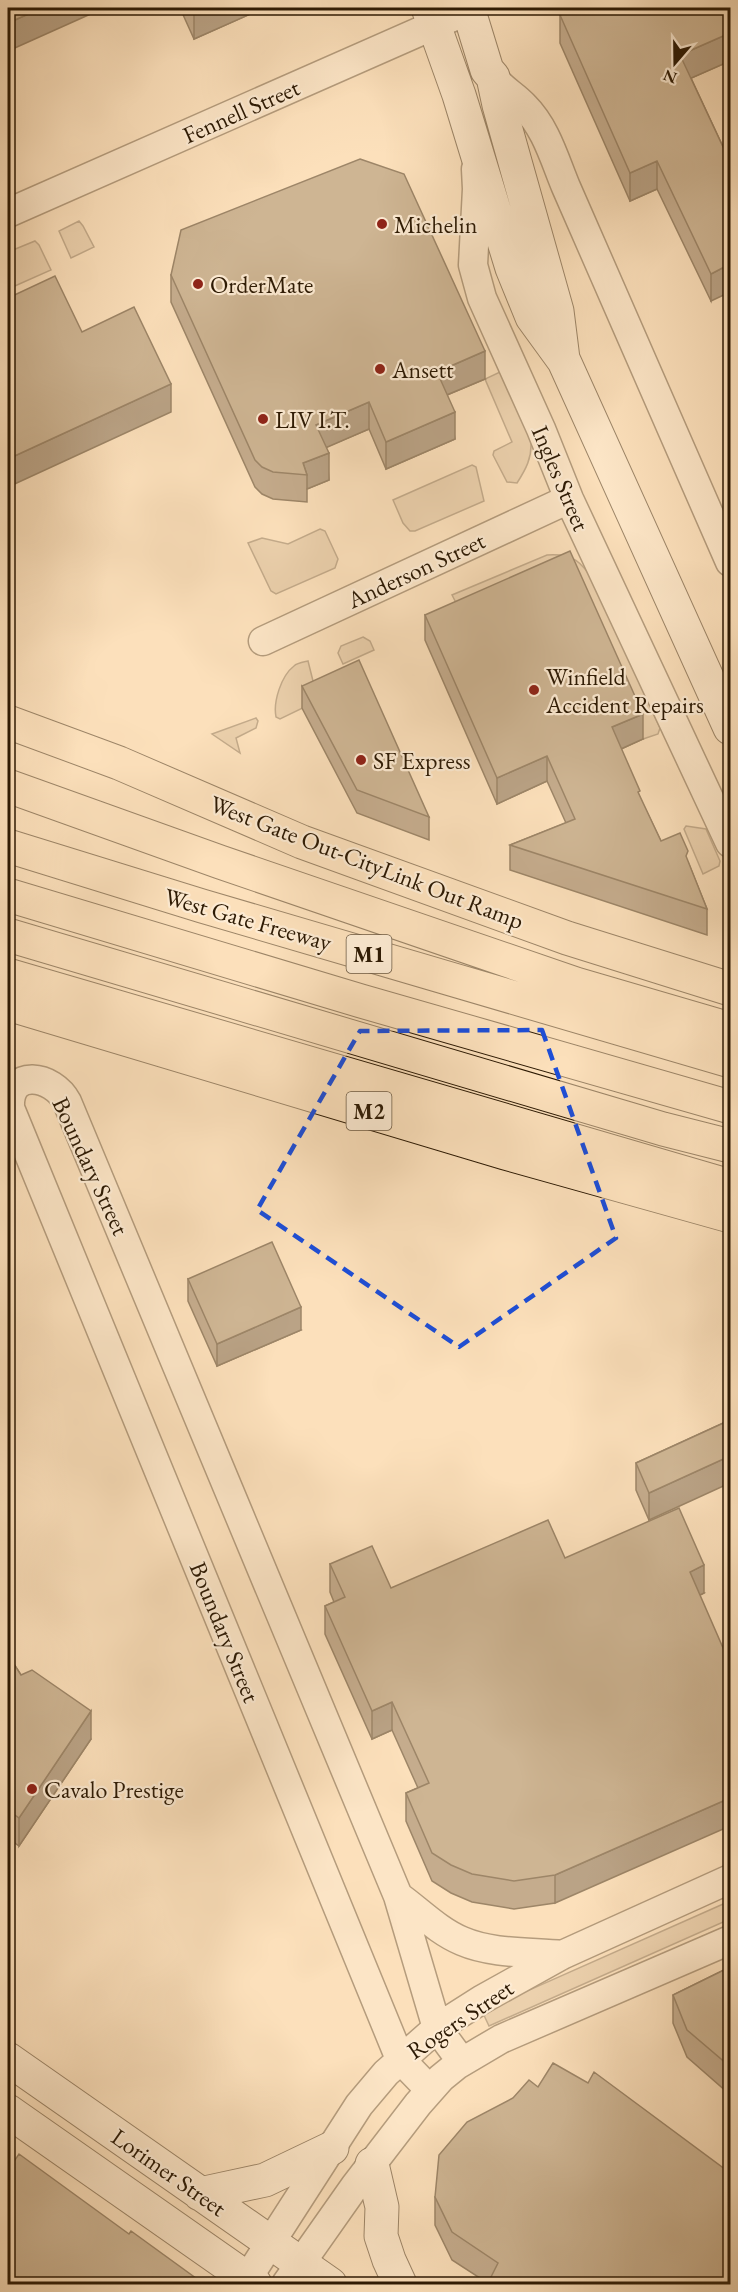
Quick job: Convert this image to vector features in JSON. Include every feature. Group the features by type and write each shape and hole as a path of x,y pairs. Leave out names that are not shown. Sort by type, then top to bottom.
{"highway":[{"name":"West Gate Out-CityLink Out Ramp","path":"8,722 119,763 302,842 567,938 730,989"},
{"path":"8,745 112,784 302,842"},
{"path":"8,786 543,973 730,1029"},
{"name":"West Gate Freeway","path":"8,846 192,903 730,1061"},
{"path":"8,896 730,1107"},
{"path":"8,935 663,1129 730,1146"},
{"path":"8,975 730,1186"},
{"name":"M2","path":"8,1004 505,1153 730,1216"}],"street":[{"name":"Fennell Street","path":"8,213 431,16 470,8"},
{"name":"Ingles Street","path":"470,8 487,70 501,87 524,105 547,139 730,562"},
{"name":"Ingles Street","path":"431,16 459,95 521,293 532,317 564,361 730,728"},
{"name":"Ingles Street","path":"493,77 557,311 564,361"},
{"name":"Ingles Street","path":"459,95 476,170 477,206 473,245 476,281 569,499 730,843"},
{"name":"Anderson Street","path":"263,641 569,499"},
{"name":"Boundary Street","path":"430,2090 400,2059 10,1108 13,1087 21,1081 31,1080 48,1084 60,1092 67,1102 398,1896 437,2028 462,2062"},
{"name":"Rogers Street","path":"251,2283 271,2242 366,2096 400,2059 437,2028 481,2000 562,1955 730,1879"},
{"path":"398,1896 448,1934 463,1941 495,1950 562,1955"},
{"name":"Rogers Street","path":"293,2274 372,2164 430,2090 462,2062 501,2039 730,1940"},
{"name":"Lorimer Street","path":"8,2058 271,2242 293,2274 330,2284"},
{"name":"Lorimer Street","path":"8,2111 251,2283"},
{"path":"200,2194 266,2180 332,2148"},
{"path":"372,2164 382,2207 381,2236 400,2284"}],"highlighted area":[{"path":"542,1030 616,1238 459,1347 257,1210 360,1031"}],"shaded area":[{"path":"79,221 94,247 71,258 59,231"},
{"path":"35,241 51,270 8,289 8,252"},
{"path":"500,372 531,441 528,463 517,483 507,482 493,455 494,451 512,442 485,379"},
{"path":"472,465 476,467 484,501 415,531 410,531 403,523 393,500"},
{"path":"320,529 325,531 338,559 335,568 276,594 271,591 248,543 262,538 288,544"},
{"path":"547,555 570,557 576,560 586,569 595,583 660,728 658,734 643,739 570,577 466,622 452,595"},
{"path":"363,637 370,641 374,650 343,664 338,653 341,646"},
{"path":"308,661 316,693 311,704 280,719 276,717 277,697 285,676 295,665"},
{"path":"256,718 258,721 256,728 236,738 240,753 212,734"},
{"path":"686,826 706,829 720,861 719,866 703,874 684,829"},
{"path":"730,1901 730,1919 489,2026 482,2011"}],"building":[{"path":"8,8 42,8 8,23"},
{"path":"577,8 730,8 730,33 680,55 724,149 730,146 730,264 711,274 657,161 630,173 560,15"},
{"path":"360,159 404,174 485,351 437,372 455,412 386,442 369,402 316,425 329,453 303,463 307,475 273,472 262,467 255,460 171,275 181,230"},
{"path":"55,276 82,332 134,307 171,384 8,459 8,298"},
{"path":"570,551 643,714 612,727 661,841 680,833 688,851 686,856 707,909 510,845 575,819 547,756 497,778 425,615"},
{"name":"SF Express","path":"359,660 429,817 357,790 302,686"},
{"path":"272,1242 301,1307 217,1344 188,1279"},
{"path":"730,1420 730,1456 649,1493 636,1463"},
{"path":"679,1508 704,1565 690,1572 730,1664 730,1798 555,1875 514,1881 472,1874 432,1853 406,1793 429,1783 392,1702 372,1711 325,1606 345,1597 330,1564 372,1546 391,1588 548,1520 565,1558"},
{"name":"Cavalo Prestige","path":"8,1655 21,1675 32,1670 91,1711 19,1818 8,1810"},
{"path":"730,1967 730,2062 727,2064 687,2030 673,1995"},
{"path":"553,2063 588,2083 594,2072 730,2173 730,2270 720,2284 501,2284 491,2277 498,2263 452,2232 435,2197 439,2155 467,2122 513,2098 529,2080 538,2087"},
{"path":"19,2154 129,2234 131,2231 204,2284 8,2284 8,2170"}],"place":[{"name":"Michelin","path":"382,224"},
{"name":"OrderMate","path":"198,284"},
{"name":"Ansett","path":"380,369"},
{"name":"LIV I.T.","path":"263,419"},
{"name":"Winfield Accident Repairs","path":"534,690"},
{"name":"SF Express","path":"361,760"},
{"name":"Cavalo Prestige","path":"32,1789"}]}
